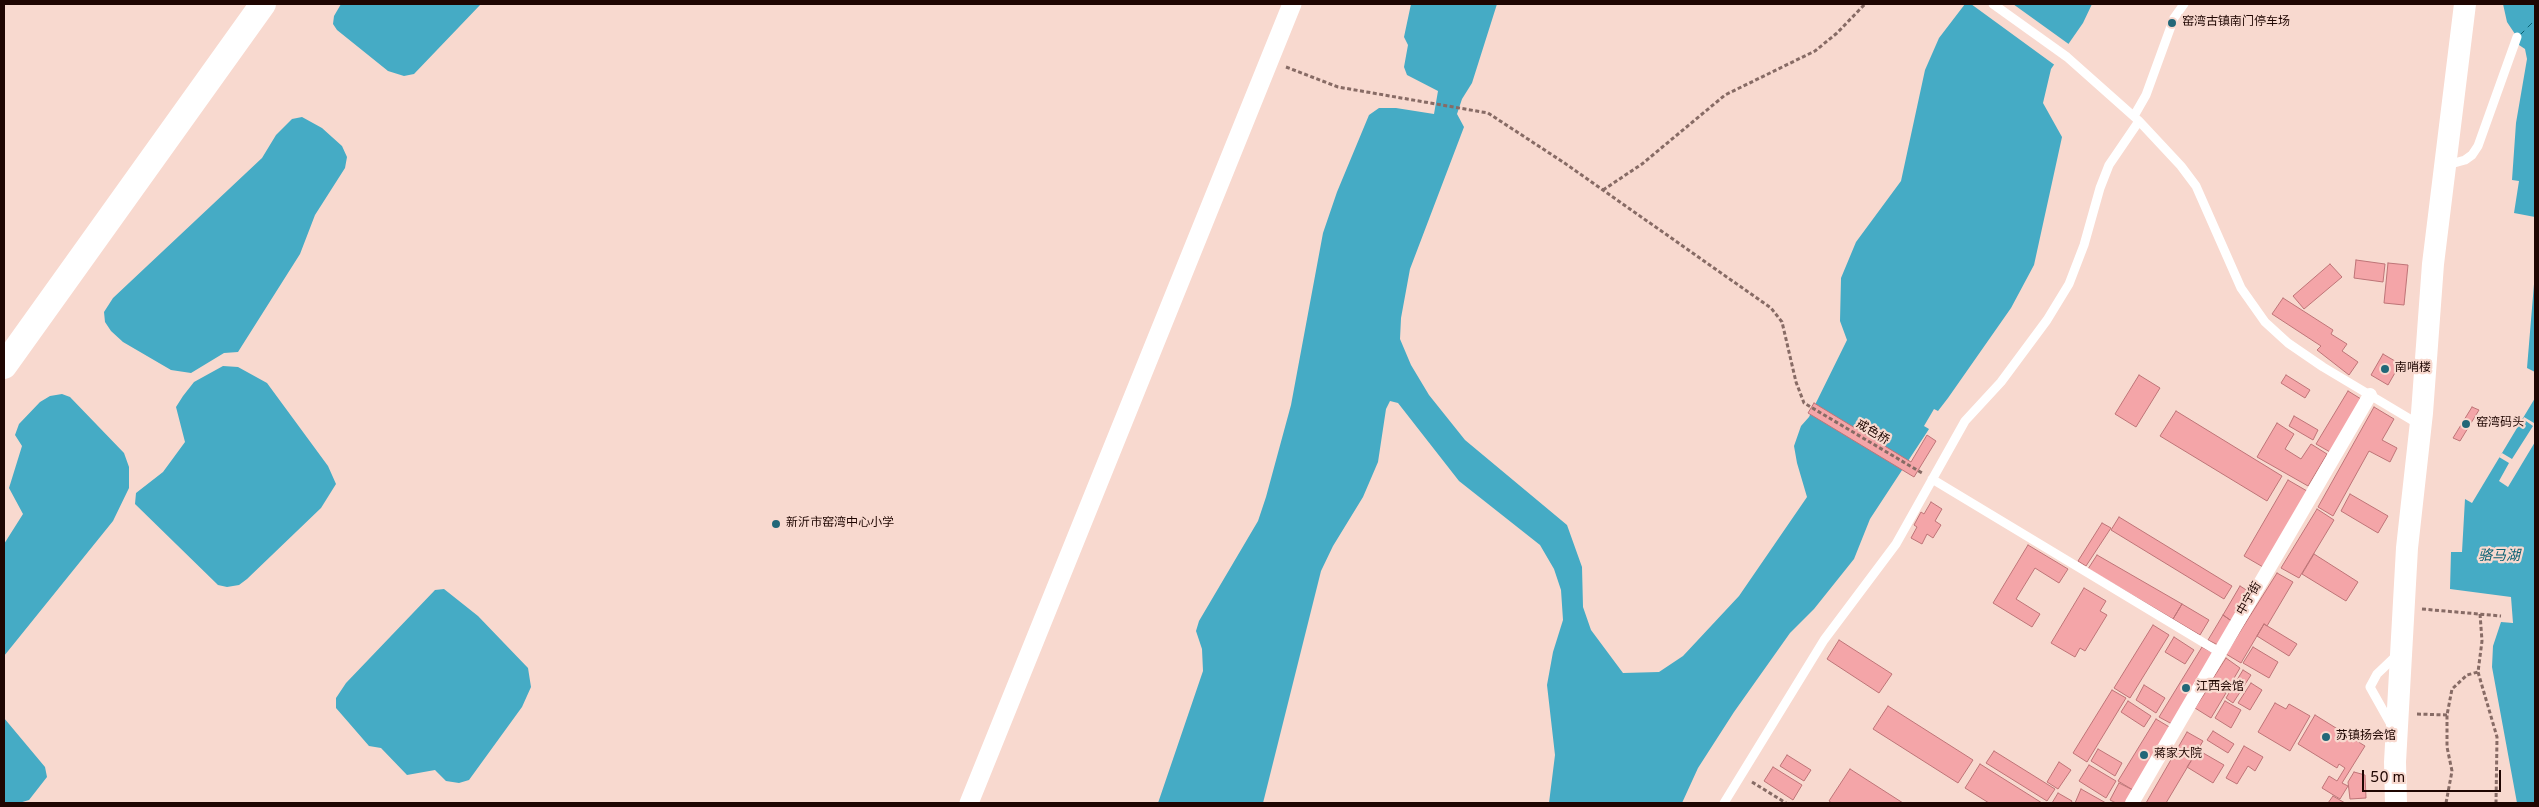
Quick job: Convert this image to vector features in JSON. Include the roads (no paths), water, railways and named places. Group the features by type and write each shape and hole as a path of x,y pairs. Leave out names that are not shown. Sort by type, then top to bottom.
{"main road":[{"path":"4,366 263,4"}],"street":[{"path":"969,803 1292,4"},
{"path":"2396,803 2397,724 2401,651 2433,264 2465,4"},
{"name":"中宁街","path":"2132,803 2370,395"}],"lane":[{"path":"1992,4 2067,57 2137,119 2181,166 2196,186 2241,288 2265,322 2288,343 2420,425"},
{"path":"1724,803 1824,640 1896,544 1965,421 2001,382 2026,350 2069,284 2084,245 2100,188 2109,165 2137,119 2174,18 2184,4"},
{"path":"2444,166 2465,160 2472,155 2478,146 2517,37"},
{"path":"1932,479 2219,652"}],"water":[{"path":"341,4 481,4 414,74 404,76 388,71 337,30 333,24 334,16"},
{"path":"1411,4 1497,4 1472,83 1462,99 1457,114 1464,127 1410,269 1401,318 1400,339 1411,365 1429,395 1465,440 1567,525 1582,567 1583,607 1591,630 1623,673 1659,672 1683,656 1739,596 1807,497 1794,446 1801,426 1809,417 1847,340 1840,321 1841,278 1856,242 1901,181 1925,70 1939,38 1965,4 2092,4 2083,23 2051,69 2043,103 2062,137 2034,265 2011,308 1948,398 1938,411 1934,409 1924,426 1929,429 1870,519 1854,559 1814,609 1790,633 1734,712 1698,768 1682,803 1549,803 1555,755 1547,685 1553,652 1563,620 1561,590 1554,569 1540,545 1459,481 1398,403 1390,401 1386,409 1378,462 1363,497 1333,546 1321,571 1263,803 1158,803 1203,671 1202,649 1196,631 1199,621 1258,521 1266,497 1291,405 1323,233 1337,192 1369,115 1379,108 1396,108 1434,114 1438,91 1407,75 1404,67 1408,45 1404,37"},
{"path":"2503,4 2535,4 2535,217 2514,213 2519,181 2512,180 2516,123 2527,59 2525,49 2519,45 2517,37 2507,22"},
{"path":"302,117 322,128 342,146 347,157 345,168 315,215 300,254 238,352 224,353 191,373 171,370 123,342 111,331 105,322 104,312 113,298 262,158 276,135 292,119"},
{"path":"2535,272 2535,372 2527,368"},
{"path":"223,366 238,367 267,383 328,466 336,484 321,508 247,579 239,585 227,587 218,585 135,504 136,493 163,472 185,442 176,407 183,396 194,382"},
{"path":"62,394 70,397 124,453 129,467 129,488 113,521 4,656 4,544 23,514 9,488 22,446 15,435 19,424 40,402 50,396"},
{"name":"骆马湖","path":"2535,398 2535,803 2517,803 2492,667 2493,646 2501,622 2513,623 2511,597 2450,589 2451,552 2462,552 2465,499 2472,503"},
{"path":"444,589 478,616 528,668 531,687 522,707 469,780 459,783 446,781 435,770 407,775 381,748 369,746 336,708 336,698 346,683 435,590"},
{"path":"4,718 45,767 47,777 29,800 19,803 4,803"}],"place":[{"name":"窑湾古镇南门停车场","path":"2172,23"},
{"name":"南哨楼","path":"2385,369"},
{"name":"窑湾码头","path":"2466,424"},
{"name":"新沂市窑湾中心小学","path":"776,524"},
{"name":"江西会馆","path":"2186,688"},
{"name":"苏镇扬会馆","path":"2326,737"},
{"name":"蒋家大院","path":"2144,755"}]}
